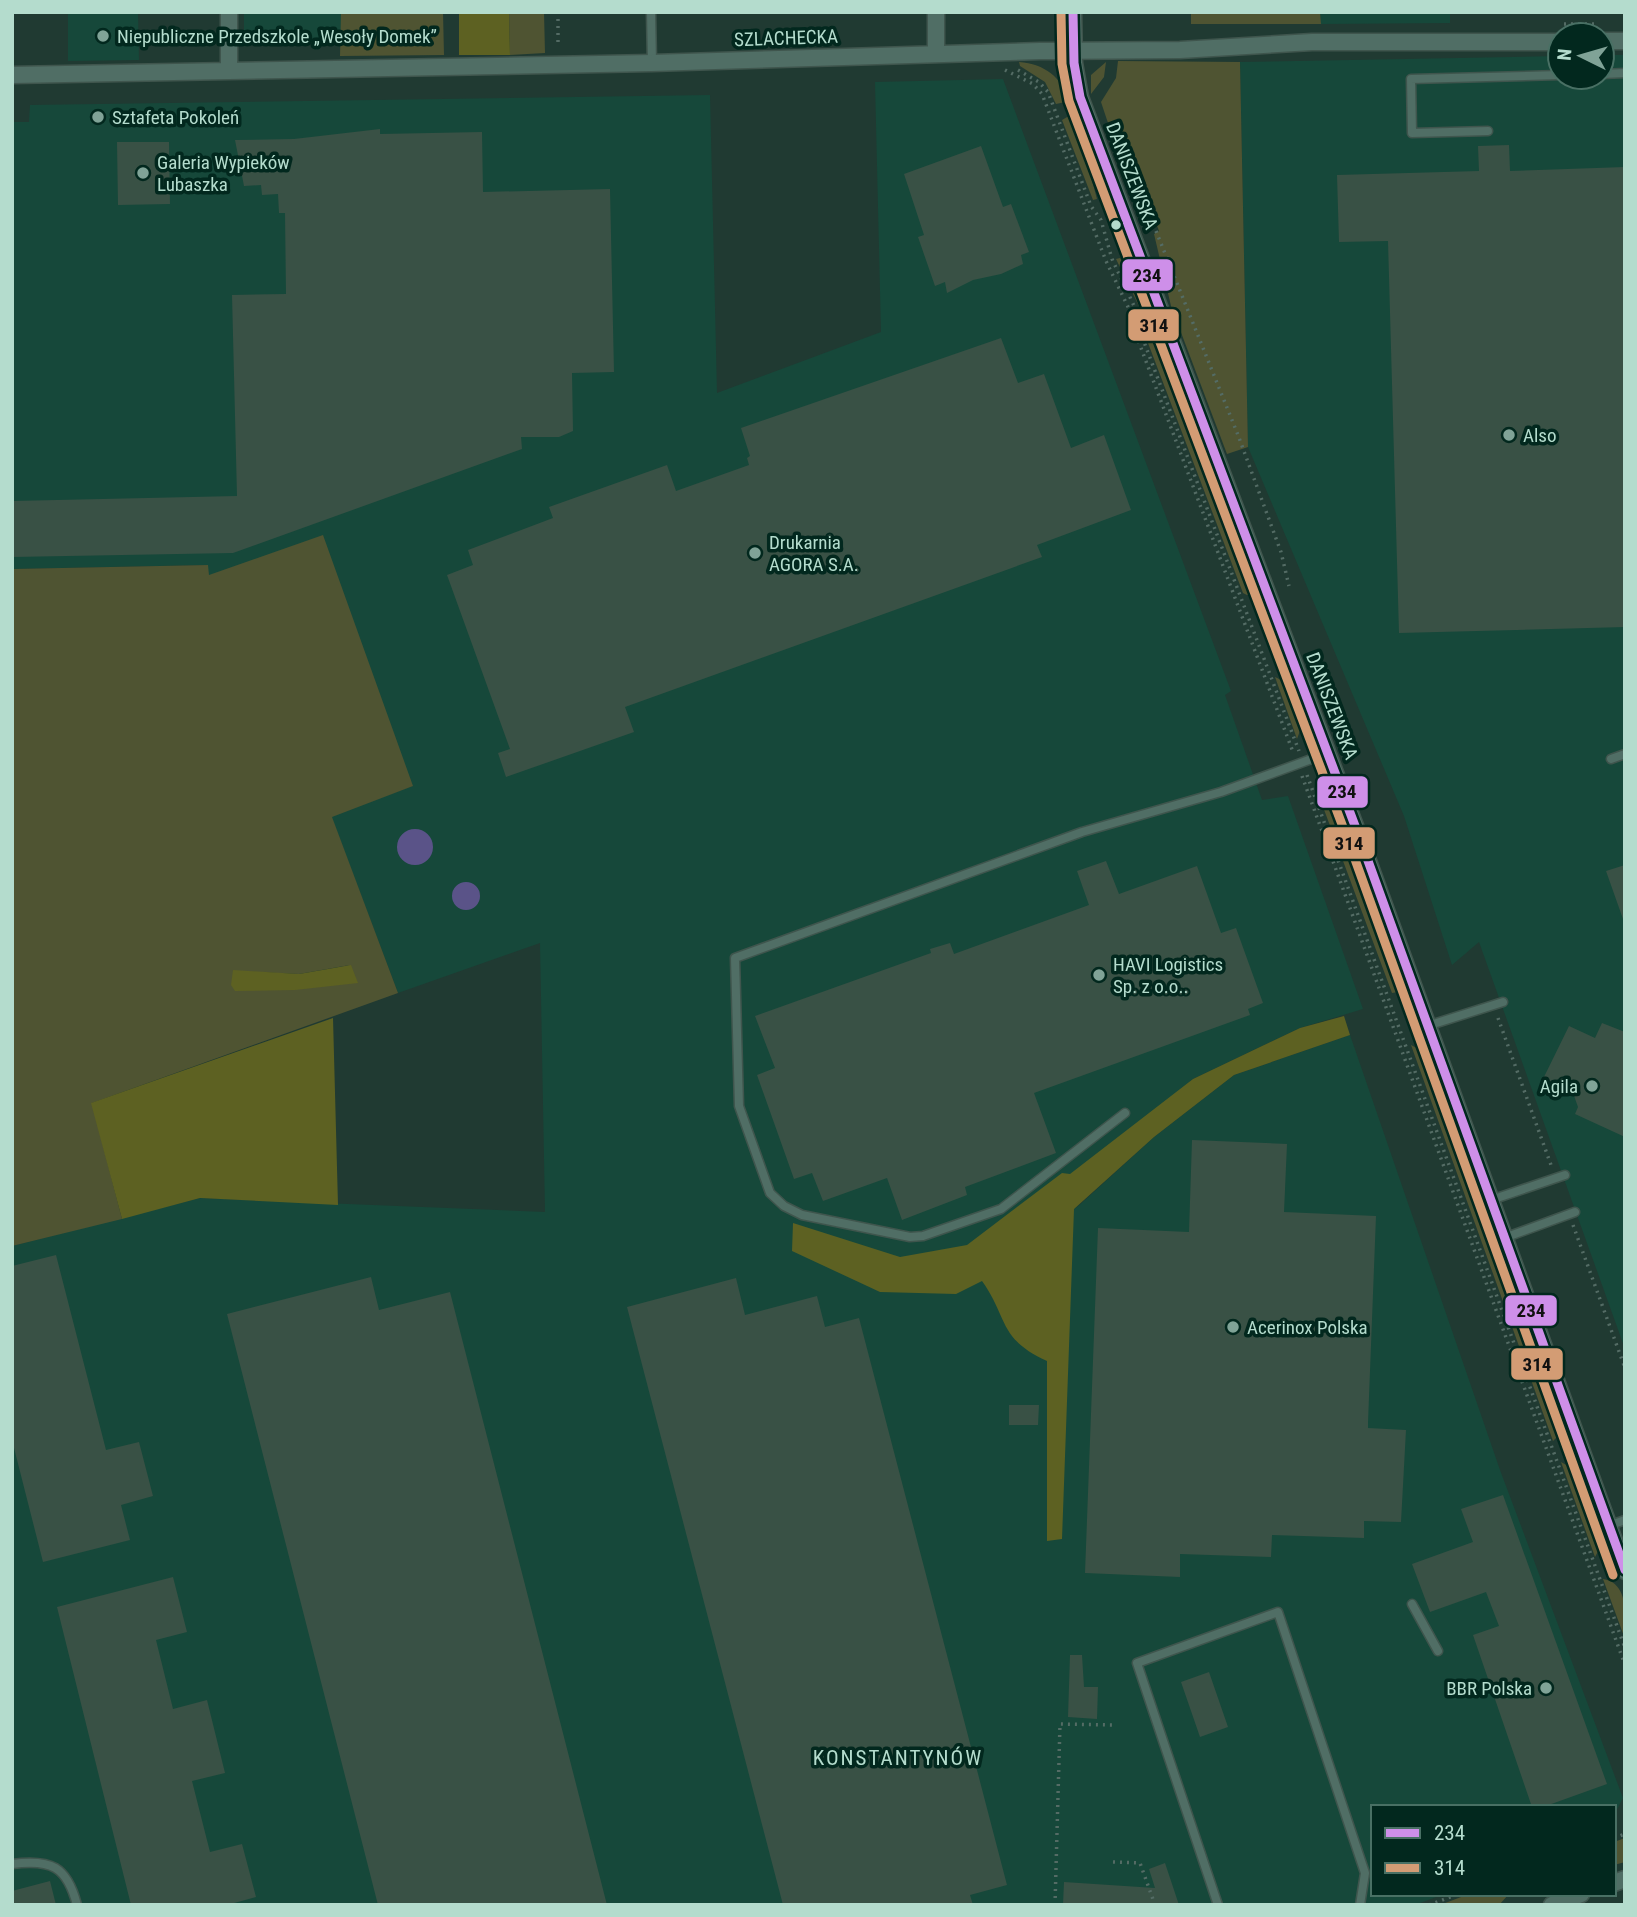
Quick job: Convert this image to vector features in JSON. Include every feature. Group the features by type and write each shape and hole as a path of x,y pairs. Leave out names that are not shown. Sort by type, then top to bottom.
{"street":[{"path":"229,12 229,70"},
{"path":"936,12 936,54"},
{"name":"DANISZEWSKA","path":"1073,12 1073,51 1080,97 1328,753 1625,1571"},
{"name":"SZLACHECKA","path":"12,75 1180,50 1312,42 1546,42"},
{"path":"1552,1905 1576,1896"}],"lane":[{"path":"651,12 652,63"},
{"path":"1488,131 1412,134 1411,79 1546,75"},
{"path":"1125,1113 1001,1209 923,1236 910,1237 802,1215 784,1206 770,1193 739,1106 735,958 1083,832 1222,792 1328,753"},
{"path":"1611,759 1625,754"},
{"path":"1427,1026 1503,1002"},
{"path":"1491,1200 1565,1175"},
{"path":"1504,1238 1575,1212"},
{"path":"1608,1526 1625,1520"},
{"path":"1412,1604 1438,1651"},
{"path":"1218,1905 1137,1663 1278,1612 1365,1872 1360,1905"},
{"path":"12,1864 32,1862 51,1865 67,1877 77,1905"}],"path":[{"path":"558,17 558,42"},
{"path":"1012,64 1048,92 1091,205 1101,220 1112,259 1144,327 1141,334"},
{"path":"1003,65 1006,72 1033,84 1042,94 1106,261 1141,334 1625,1648"},
{"path":"1156,230 1281,552 1289,586"},
{"path":"1300,763 1625,1665"},
{"path":"1055,1905 1060,1724 1113,1725"},
{"path":"1113,1862 1140,1863 1155,1905"},
{"path":"1429,1905 1453,1896"}],"shaded area":[{"name":"Niepubliczne Przedszkole „Wesoły Domek”","path":"68,12 138,12 139,60 68,61"},
{"path":"244,12 341,12 341,41 261,42 244,32"},
{"path":"341,12 443,12 444,55 340,56"},
{"path":"509,12 544,12 545,53 510,55"},
{"path":"1191,12 1320,12 1321,24 1191,24"},
{"path":"1320,12 1450,12 1450,23 1321,24"},
{"path":"1616,55 1625,55 1625,1349 1479,942 1452,965 1404,816 1248,447 1240,62 1546,56 1546,91 1616,91"},
{"path":"1118,61 1240,62 1248,447 1227,454 1171,306 1154,234 1159,231 1135,167 1109,126 1101,102 1116,78"},
{"path":"1019,62 1051,73 1062,85 1070,101 1056,104 1045,82 1020,66"},
{"path":"1106,62 1104,77 1091,94 1091,75"},
{"path":"1003,79 1231,691 1225,695 1262,800 1288,796 1363,1009 1300,1028 1193,1079 1167,1101 1075,1209 1154,1137 1234,1075 1350,1035 1500,1470 1623,1798 1616,1811 1616,1805 1371,1805 1371,1896 1439,1896 1415,1905 12,1905 12,1246 200,1198 545,1212 540,943 398,993 331,816 412,786 209,575 207,565 12,569 12,122 29,122 30,105 710,95 717,393 881,332 875,82"},
{"path":"1074,113 1097,199 1093,200 1062,120"},
{"path":"1120,258 1145,301 1256,592 1247,595 1243,593 1148,343 1152,333 1116,259"},
{"path":"323,535 413,786 332,817 398,993 92,1103 122,1219 12,1246 12,569 208,565 209,575","holes":["350,965 235,991 255,972 299,974"]},
{"path":"1275,677 1290,688 1299,704 1301,721 1297,739"},
{"path":"1316,788 1330,798 1337,808 1404,991 1392,993"},
{"path":"415,829 428,834 433,847 428,860 415,865 402,860 397,847 402,834"},
{"path":"466,882 476,886 480,896 476,906 466,910 456,906 452,896 456,886"},
{"path":"1411,1045 1426,1053 1559,1424 1558,1436 1553,1441"},
{"path":"1561,1462 1577,1471 1603,1542 1595,1557"},
{"path":"1603,1579 1612,1582 1622,1594 1625,1639"},
{"path":"1625,1838 1625,1862 1616,1864 1616,1841"},
{"path":"1464,1896 1507,1896 1499,1905 1440,1905"}],"green space":[{"path":"459,12 509,12 510,55 459,55"},
{"path":"351,965 358,983 295,990 235,991 231,985 233,970 299,974"},
{"path":"1344,1016 1350,1035 1234,1075 1154,1137 1074,1209 1062,1539 1047,1541 1047,1361 1031,1353 1012,1336 982,1281 956,1294 880,1292 792,1251 793,1223 900,1257 967,1245 1062,1173 1070,1174 1193,1079 1300,1028"},
{"path":"333,1018 338,1205 200,1198 122,1219 91,1103"}],"building":[{"path":"380,129 380,134 482,132 483,192 610,189 614,372 572,373 573,431 559,437 521,437 522,449 233,553 12,557 12,501 237,496 232,295 286,294 285,213 279,213 278,194 262,195 261,185 244,186 235,140 294,139"},
{"path":"117,142 169,142 170,204 118,205"},
{"name":"Also","path":"1509,145 1510,171 1625,167 1625,627 1399,633 1388,241 1339,242 1337,175 1479,171 1478,146"},
{"path":"981,146 1003,207 1011,204 1029,252 1021,255 1023,264 1001,274 973,280 947,293 945,282 935,286 918,237 924,235 904,174"},
{"name":"Drukarnia AGORA S.A.","path":"1001,338 1018,383 1044,374 1071,448 1104,435 1131,510 1037,545 1042,557 625,707 634,732 506,777 498,753 510,749 447,575 473,565 468,550 553,518 549,507 667,465 676,491 749,465 747,458 750,456 741,428"},
{"path":"1106,861 1119,894 1197,866 1221,933 1236,928 1263,1003 1248,1009 1250,1015 1034,1093 1056,1153 965,1187 967,1195 902,1220 887,1178 823,1201 812,1173 794,1179 757,1075 775,1068 755,1016 931,953 930,949 950,943 954,954 1089,905 1077,871"},
{"path":"1625,865 1625,918 1623,919 1606,871"},
{"name":"Agila","path":"1602,1023 1625,1032 1625,1137 1575,1114 1578,1107 1573,1093 1543,1079 1569,1026 1595,1038"},
{"name":"Acerinox Polska","path":"1192,1140 1287,1144 1284,1212 1376,1216 1368,1428 1406,1430 1401,1522 1364,1521 1364,1538 1272,1535 1271,1557 1180,1554 1180,1577 1085,1573 1098,1228 1189,1232"},
{"path":"56,1255 106,1450 139,1442 153,1496 121,1505 130,1540 43,1562 12,1440 12,1266"},
{"path":"371,1277 379,1310 450,1292 607,1905 378,1905 227,1314"},
{"path":"736,1278 745,1315 817,1296 825,1327 859,1318 1007,1885 970,1895 973,1905 783,1905 627,1307"},
{"path":"1009,1405 1039,1405 1038,1425 1009,1425"},
{"path":"1503,1495 1607,1784 1549,1805 1531,1805 1473,1635 1499,1626 1486,1592 1430,1612 1412,1564 1473,1542 1461,1509"},
{"path":"173,1577 187,1632 156,1640 173,1709 207,1700 225,1773 192,1781 210,1852 242,1844 256,1897 227,1905 131,1905 57,1607"},
{"path":"1070,1655 1082,1655 1084,1687 1098,1687 1097,1719 1068,1717"},
{"path":"1209,1672 1228,1727 1200,1737 1181,1682"},
{"path":"1165,1863 1179,1905 1063,1905 1064,1882 1155,1888 1149,1869"},
{"path":"50,1881 56,1905 12,1905 12,1891"}],"transit line":[{"name":"314","path":"1061,12 1062,64 1069,101 1352,851 1613,1575"},
{"name":"234","path":"1073,12 1074,63 1080,97 1363,847 1625,1570"}],"place":[{"name":"Niepubliczne Przedszkole „Wesoły Domek”","path":"103,36"},
{"name":"Sztafeta Pokoleń","path":"98,117"},
{"name":"Galeria Wypieków Lubaszka","path":"143,173"},
{"name":"Also","path":"1509,435"},
{"name":"Drukarnia AGORA S.A.","path":"755,553"},
{"name":"HAVI Logistics Sp. z o.o..","path":"1099,975"},
{"name":"Agila","path":"1592,1086"},
{"name":"Acerinox Polska","path":"1233,1327"},
{"name":"BBR Polska","path":"1546,1688"}],"district":[{"name":"KONSTANTYNÓW","path":"898,1758"}]}
